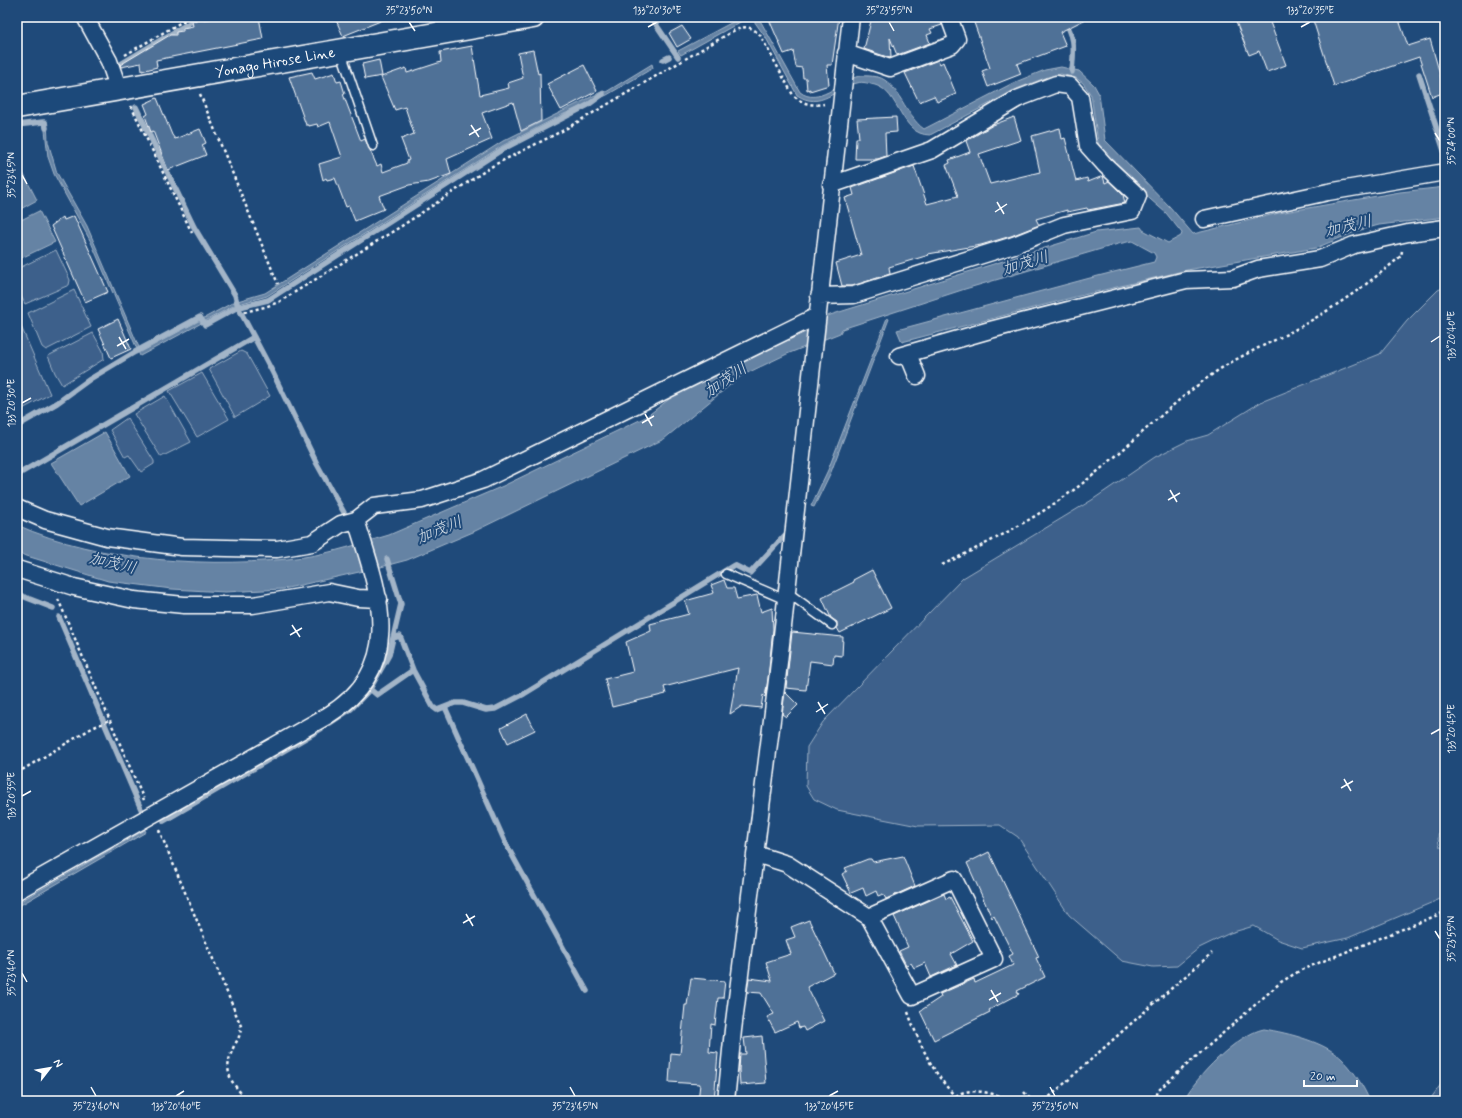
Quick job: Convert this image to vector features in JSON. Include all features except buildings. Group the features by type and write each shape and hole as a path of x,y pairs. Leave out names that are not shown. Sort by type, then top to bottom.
{"main road":[{"name":"Yonago Hirose Line","path":"17,107 534,17"}],"street":[{"path":"85,17 109,61 122,89"},
{"path":"726,1101 733,1030 787,596 831,185 851,17"},
{"path":"846,53 890,68 952,45 958,39 949,17"},
{"path":"819,296 854,295 1014,245 1064,225 1132,211 1138,196 1105,165 1088,146 1080,96 1070,86 1056,84 1017,99 932,150 831,185"},
{"path":"1204,219 1328,192 1445,172"},
{"path":"917,376 904,355 990,330 1186,280 1233,278 1258,269 1320,259 1354,246 1408,234 1445,228"},
{"path":"17,508 44,520 107,537 182,547 277,549 312,543 341,524 356,520 374,506 422,500 483,480 817,316"},
{"path":"17,891 340,708 355,694 370,674 378,654 381,616 377,586 356,520"},
{"path":"17,569 50,580 134,600 184,605 253,605 329,592 358,598 379,599"},
{"path":"756,854 787,864 869,917 912,996 994,958 954,878 869,917"}],"lane":[{"path":"341,51 373,146"},
{"path":"726,574 787,596 832,625"}],"path":[{"path":"119,59 190,17"},
{"path":"244,312 279,302 400,227 494,165 562,131 733,31 746,26 753,28 760,35 793,95 800,102 822,105 842,92"},
{"path":"194,76 278,284"},
{"path":"122,89 192,233"},
{"path":"942,565 976,549 1061,499 1139,436 1190,390 1247,352 1280,338 1319,316 1375,278 1401,256 1408,234"},
{"path":"50,580 241,1026 241,1035 227,1066 228,1074 233,1085 248,1101"},
{"path":"17,773 92,728 110,720"},
{"path":"1154,1101 1158,1091 1164,1085 1249,1010 1288,978 1301,970 1445,912"},
{"path":"1045,1101 1212,953"},
{"path":"912,996 908,1011 915,1030 933,1068 944,1084 955,1096"},
{"path":"952,1101 955,1096 965,1092 976,1091 1018,1101"},
{"path":"1024,1092 1032,1101"}],"shaded area":[{"path":"56,250 70,280 69,285 25,304 17,288 17,269"},
{"path":"1445,287 1445,818 1438,835 1440,847 1445,848 1445,897 1348,938 1302,948 1278,940 1254,926 1230,933 1199,948 1177,966 1153,967 1122,961 1069,915 1018,837 1000,825 918,826 837,810 814,799 806,786 807,747 823,722 963,578 1092,500 1155,457 1187,441 1208,435 1261,402 1380,354 1407,321 1438,290"},
{"path":"74,290 91,327 46,350 42,347 28,313"},
{"path":"17,317 50,394 17,412"},
{"path":"93,333 103,351 104,359 62,385 48,356"},
{"path":"241,351 247,354 270,396 235,417 209,369"},
{"path":"202,373 229,419 197,437 169,391"},
{"path":"165,396 191,442 161,457 134,414"},
{"path":"127,418 154,461 154,464 141,472 129,455 125,457 110,430"},
{"path":"1445,1074 1445,1101 1429,1101 1444,1080"}],"water":[{"name":"加茂川","path":"742,17 755,17 761,22 800,92 807,96 821,95 856,77 878,77 885,80 897,92 912,117 924,129 1013,83 1045,70 1061,67 1079,71 1094,85 1099,94 1105,140 1170,207 1193,234 1279,213 1400,192 1445,187 1445,217 1379,225 1357,231 1316,248 1187,270 1075,297 902,342 897,330 1154,262 1156,257 1154,253 1132,241 965,289 842,329 840,333 787,354 741,376 664,439 473,532 407,560 377,568 283,589 225,592 172,589 108,581 17,553 17,525 49,537 120,555 196,562 269,561 304,557 347,548 389,535 503,486 646,417 690,383 830,315 1096,232 1141,227 1143,230 1168,243 1181,236 1182,233 1166,213 1135,186 1099,149 1091,95 1083,83 1076,78 1061,74 1048,77 1019,88 930,135 920,133 912,128 890,96 883,89 875,85 859,82 821,100 813,101 797,95 766,38 754,21 742,21 681,55 678,51"},
{"path":"652,64 653,68 607,95 564,114 502,146 267,296 235,305 140,356 91,242 54,174 48,157 44,121 47,121 48,142 57,173 87,226 141,352 234,302 265,293 503,141 603,91 606,92"},
{"path":"21,169 37,200 17,211 17,171"},
{"path":"39,211 55,242 17,260 17,222"},
{"path":"887,318 889,319 831,472 814,507 811,506 828,470"},
{"path":"105,432 130,476 79,506 51,463"},
{"path":"145,830 146,832 17,907 17,903"},
{"path":"1264,1029 1306,1039 1327,1048 1336,1054 1355,1074 1370,1101 1183,1101 1197,1080 1218,1058 1242,1039"}],"waterway":[{"path":"119,65 199,17"},
{"path":"651,17 678,57"},
{"path":"1063,17 1073,43 1072,72"},
{"path":"663,60 669,57"},
{"path":"1419,74 1445,154"},
{"path":"17,426 57,403 90,379 135,352 200,317 205,325 236,308 268,300 503,149 588,105 603,94"},
{"path":"136,107 194,227 235,295 238,307 273,373 317,464 347,518"},
{"path":"17,125 45,122 46,128"},
{"path":"17,475 254,337"},
{"path":"393,638 400,636 413,670 433,707 437,710 455,703 463,703 486,710 495,709 524,694 734,565 750,573 786,534"},
{"path":"330,723 351,709 370,689 389,655 401,604 387,559"},
{"path":"17,594 53,608"},
{"path":"59,617 141,809"},
{"path":"370,689 377,695 413,670"},
{"path":"445,707 506,844 587,991"},
{"path":"164,821 321,729"}]}
